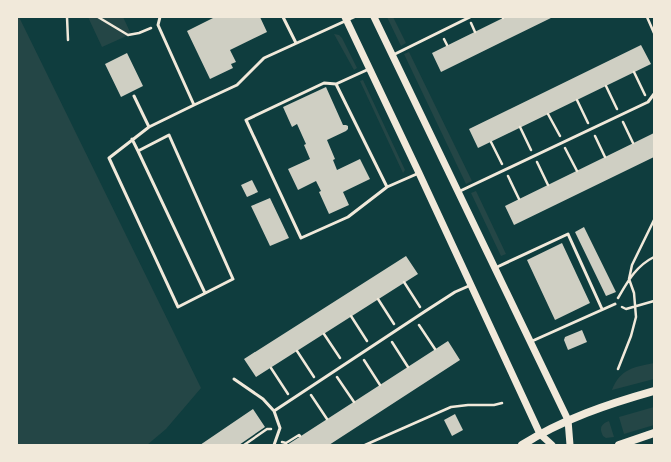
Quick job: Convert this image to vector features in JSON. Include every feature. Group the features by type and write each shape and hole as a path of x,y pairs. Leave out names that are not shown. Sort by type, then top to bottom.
{"main road":[{"path":"522,445 568,420 610,404 654,391"},
{"path":"619,445 654,434"}],"street":[{"path":"374,17 568,420 570,445"},
{"path":"349,18 370,69 540,434 552,445"}],"lane":[{"path":"160,17 158,25 194,106"},
{"path":"283,17 296,43"},
{"path":"393,55 470,17"},
{"path":"138,151 169,135 233,280 178,307 109,158 149,126 237,85 264,58 349,18"},
{"path":"370,69 336,84 324,83 246,120 301,238 348,217 386,188 419,173"},
{"path":"336,84 386,188"},
{"path":"458,192 648,102 654,94"},
{"path":"134,96 149,126"},
{"path":"132,139 205,293"},
{"path":"495,268 568,234 602,309"},
{"path":"274,411 414,318 455,292 471,285"},
{"path":"530,342 615,304"},
{"path":"234,378 263,399 274,411 280,428 274,445"}],"path":[{"path":"67,17 68,40"},
{"path":"98,17 128,35 139,33 158,25"},
{"path":"647,17 654,33"},
{"path":"618,369 631,336 636,317 634,293 630,279 632,265 654,220"},
{"path":"654,257 646,261 636,270 615,304 626,309 654,301"},
{"path":"404,282 424,312"},
{"path":"378,299 398,329"},
{"path":"351,316 371,346"},
{"path":"414,318 435,349"},
{"path":"324,334 344,364"},
{"path":"388,336 408,366"},
{"path":"297,351 317,382"},
{"path":"360,354 380,385"},
{"path":"271,368 291,399"},
{"path":"333,371 354,402"},
{"path":"307,389 327,419"},
{"path":"365,445 451,407 468,405 494,405 502,403"},
{"path":"244,445 267,429 280,428"},
{"path":"276,440 286,443 299,435 300,436"}],"shaded area":[{"path":"17,17 19,17 201,388 166,429 147,445 17,445"},
{"path":"88,17 123,17 131,34 102,47"},
{"path":"387,17 393,17 406,43 401,46"},
{"path":"334,34 339,35 342,38 357,68 354,70"},
{"path":"409,52 472,181 466,184 404,54"},
{"path":"363,80 405,170 403,173 360,81"},
{"path":"476,191 506,254 501,256 471,193"},
{"path":"654,363 654,379 612,390 619,377 628,370"},
{"path":"654,407 654,425 624,434 619,417"},
{"path":"609,421 614,437 606,438 603,436 601,429 604,423"}],"building":[{"path":"215,17 260,17 267,32 230,50 236,62 231,64 233,68 210,79 187,31"},
{"path":"505,17 553,17 441,72 432,53"},
{"path":"641,45 651,64 478,148 469,129"},
{"path":"127,53 143,86 121,97 105,64"},
{"path":"326,87 343,125 348,126 346,131 327,140 335,159 333,160 337,170 360,159 370,179 343,192 349,205 329,214 319,192 321,191 316,181 298,190 288,169 310,159 304,145 306,144 297,124 292,127 283,107"},
{"path":"654,133 654,157 514,225 505,206"},
{"path":"252,180 258,192 247,197 241,185"},
{"path":"270,198 289,238 270,246 251,206"},
{"path":"584,227 616,292 606,296 575,232"},
{"path":"562,243 590,303 555,320 527,260"},
{"path":"406,256 418,274 256,377 244,359"},
{"path":"582,330 587,342 568,350 564,340 565,337"},
{"path":"448,341 460,360 329,445 287,445"},
{"path":"253,409 265,427 239,445 200,445"},
{"path":"455,414 463,430 452,436 444,420"}]}
